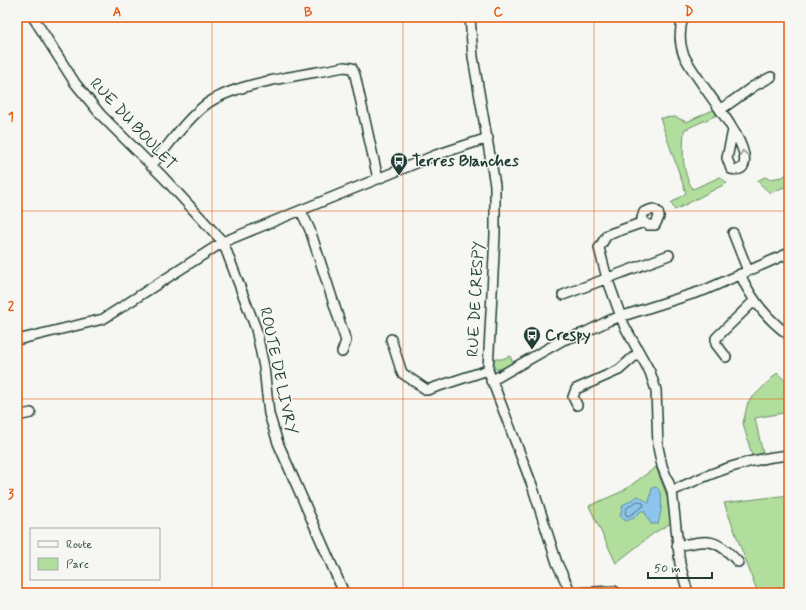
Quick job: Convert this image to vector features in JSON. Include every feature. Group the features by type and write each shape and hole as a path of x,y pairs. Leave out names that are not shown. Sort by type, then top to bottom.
{"street":[{"name":"RUE DU BOULET","path":"33,17 74,83 101,115 223,242"},
{"name":"RUE DE CRESPY","path":"470,17 473,57 495,185 495,221 488,370 491,382 532,485 557,563 572,593"},
{"path":"683,17 680,29 683,52 733,130"},
{"path":"151,166 185,124 205,106 225,93 248,86 344,67 352,68 355,75 373,162 378,179"},
{"path":"720,110 754,86 771,77"},
{"path":"17,340 103,320 223,242 436,154 488,138"},
{"path":"301,211 310,230 346,341 342,352"},
{"path":"644,222 608,235 598,248 621,316 638,353 650,372 656,390 658,447 662,466 672,491 680,564 688,593"},
{"path":"733,233 744,273 754,301 777,326 789,335"},
{"name":"ROUTE DE LIVRY","path":"223,242 256,329 264,368 269,414 278,443 344,593"},
{"path":"491,382 563,340 584,333 621,316 705,290 789,253"},
{"path":"564,295 669,255"},
{"path":"726,357 716,344 716,338 754,301"},
{"path":"391,339 402,373 427,390 488,370"},
{"path":"577,405 573,397 576,389 620,370 638,353"},
{"path":"17,416 31,413"},
{"path":"672,491 720,470 771,457 789,455"},
{"path":"678,546 706,540 725,548 738,562"},
{"path":"576,593 614,591 617,593"}],"green space":[{"path":"715,109 719,114 684,130 683,153 686,175 693,189 720,177 727,183 675,210 671,203 686,193 660,118 675,117 687,122"},
{"path":"789,171 789,185 770,193 757,181 765,177 769,179 783,177"},
{"path":"510,356 513,363 502,369 492,369 493,359 502,359"},
{"path":"777,373 789,384 789,412 755,418 763,454 752,456 743,423 748,402"},
{"path":"656,467 668,499 671,523 654,533 616,563 589,506 623,491"},
{"path":"789,495 789,593 758,593 724,503"}],"water":[{"path":"656,487 661,494 661,509 658,524 651,524 644,511 641,511 634,518 626,521 620,516 623,505 638,496 649,503 652,488"}],"place":[{"name":"Terres Blanches","path":"399,176"},
{"name":"Crespy","path":"532,350"}]}
